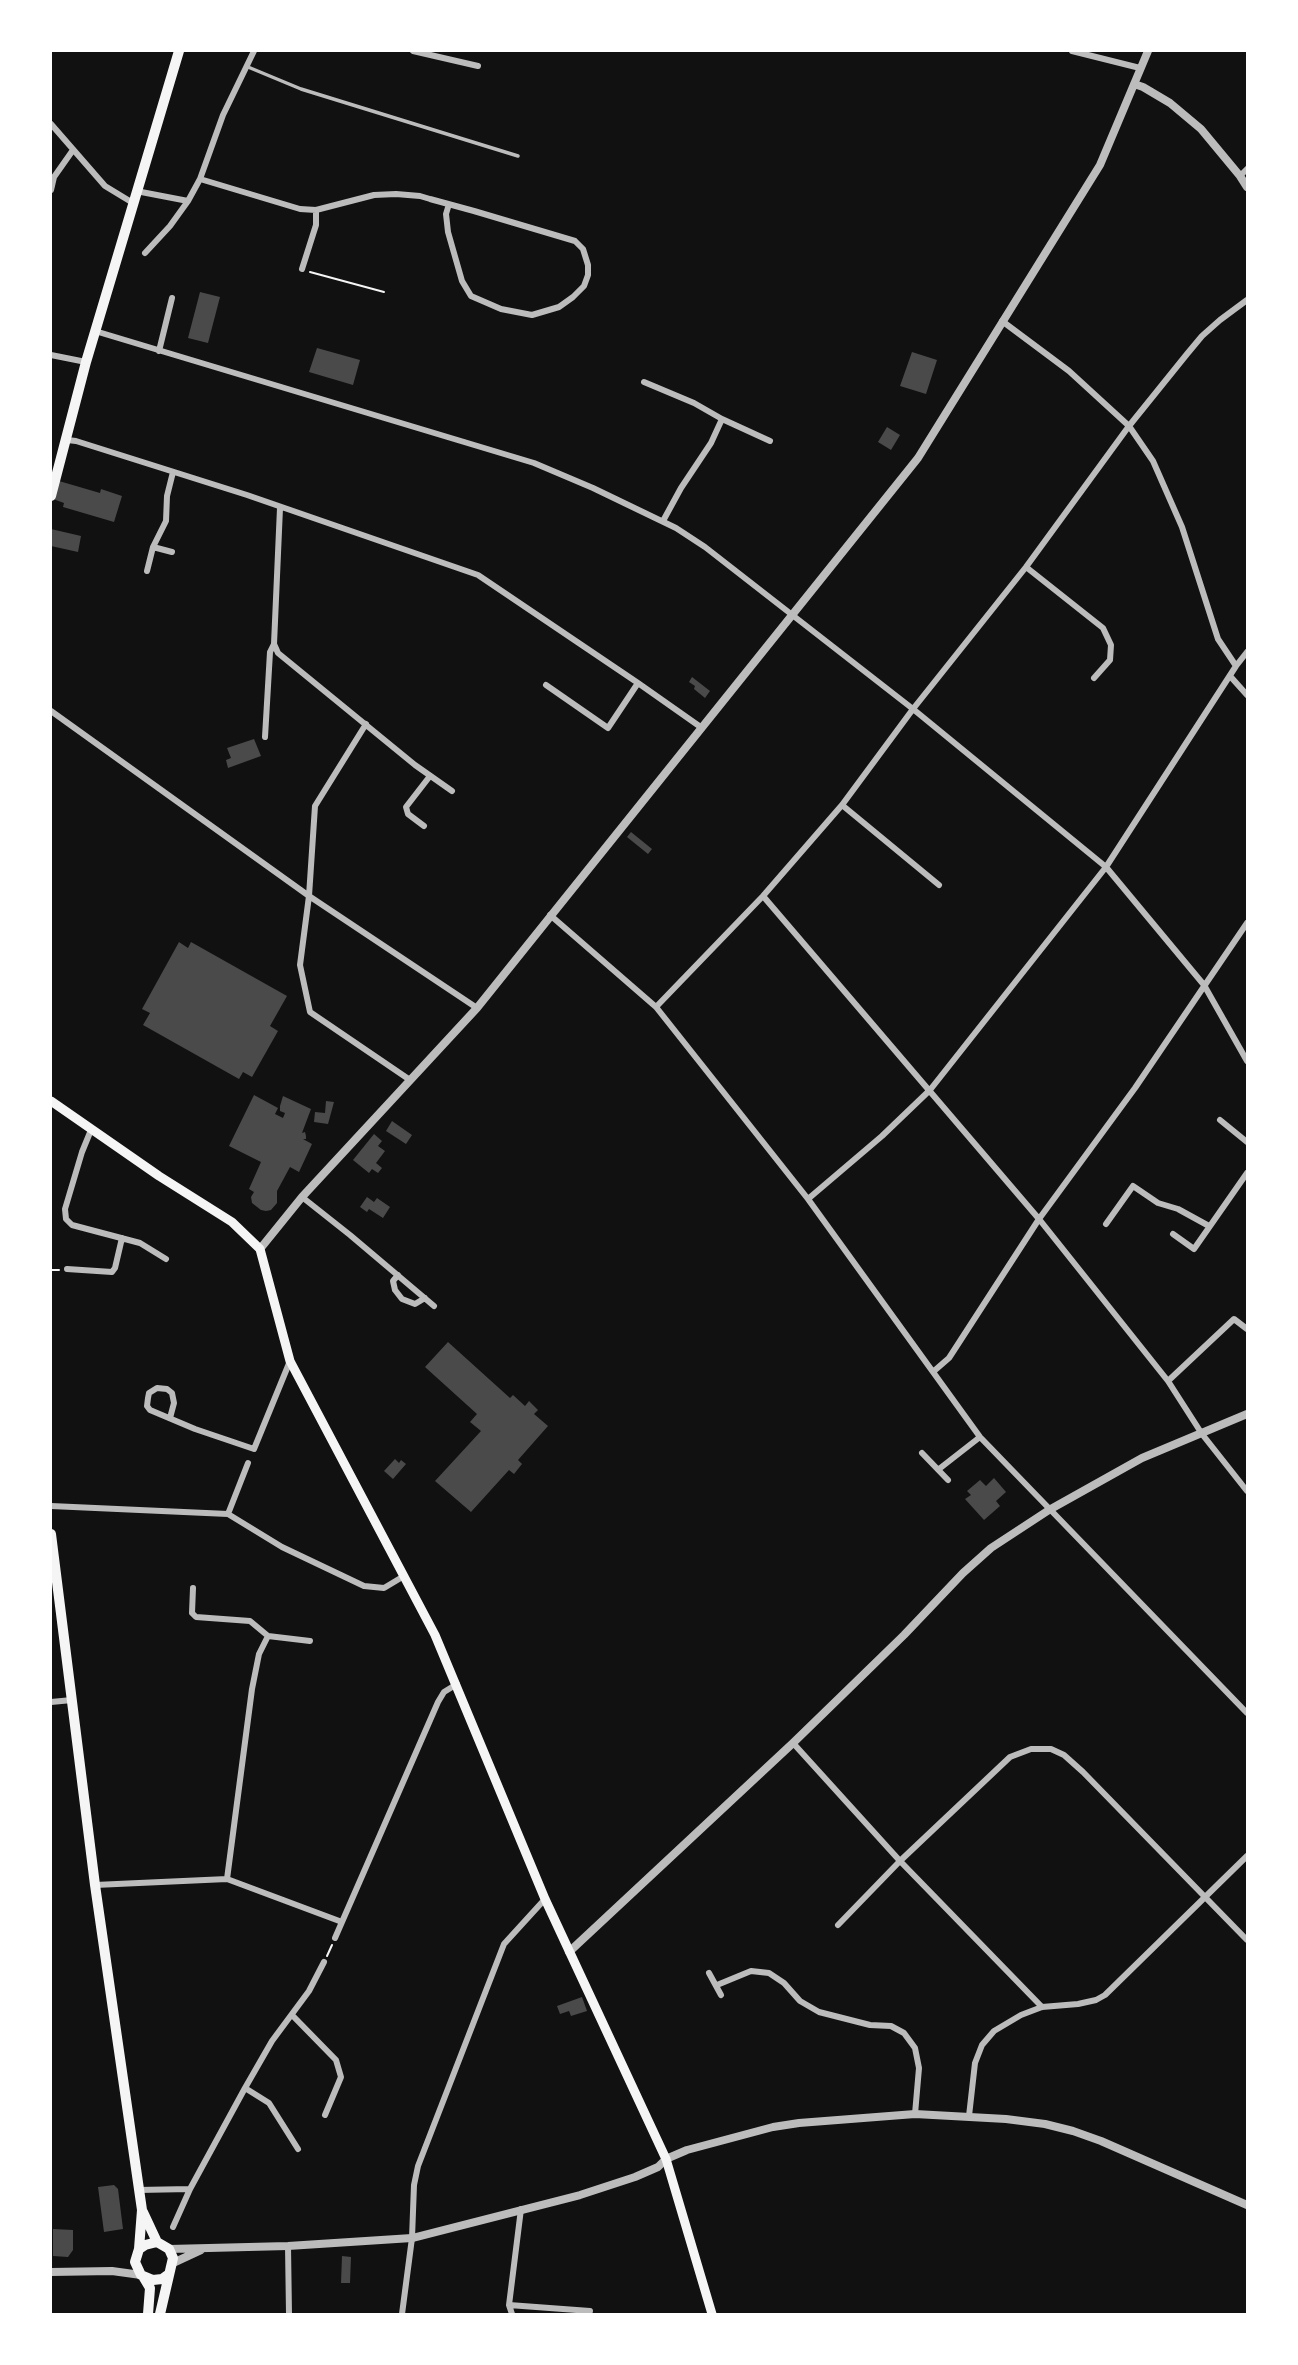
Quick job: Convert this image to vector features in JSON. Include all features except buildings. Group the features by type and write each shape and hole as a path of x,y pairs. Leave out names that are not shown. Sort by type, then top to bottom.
{"highway":[{"path":"51,496 55,464 71,441 86,362 179,51"},
{"path":"51,1534 95,1885 138,2190 142,2210 157,2242 169,2249 171,2268 160,2314"},
{"path":"142,2210 139,2249 135,2262 150,2288 148,2314"},
{"path":"139,2249 157,2242"},
{"path":"142,2276 158,2280 171,2268"}],"main road":[{"path":"51,1104 232,1222 260,1249 290,1361 435,1635 545,1899 666,2159 712,2314"}],"street":[{"path":"145,253 188,201 200,179 223,115 254,51"},
{"path":"413,51 478,66"},
{"path":"1072,51 1140,68"},
{"path":"260,1249 302,1197 477,1008 918,458 1100,165 1148,51"},
{"path":"1134,84 1170,103 1201,129 1244,172 1247,187"},
{"path":"51,124 105,186 133,203"},
{"path":"51,190 54,177 73,150"},
{"path":"200,179 300,209 316,210 386,194 420,196 449,204 575,241 583,249 588,265 584,286 559,307 532,315 501,309 471,296 462,281 448,232 446,214 449,204"},
{"path":"136,191 188,201"},
{"path":"302,270 316,225 316,210"},
{"path":"150,234 156,240"},
{"path":"159,351 172,298"},
{"path":"656,1007 764,897 842,805 1026,567 1129,426 1202,336 1247,300"},
{"path":"1002,321 1069,371 1129,426 1153,461 1182,527 1218,639 1236,666"},
{"path":"95,331 534,463 676,528 705,547 914,709 1106,867 1204,985 1247,1061"},
{"path":"51,355 86,362"},
{"path":"644,383 770,441"},
{"path":"663,522 681,488 711,443 722,419"},
{"path":"71,441 247,495 485,578 702,729"},
{"path":"147,571 153,547 166,521 167,496 173,472"},
{"path":"265,737 270,652 274,644 280,508"},
{"path":"153,547 172,552"},
{"path":"1026,567 1102,628 1111,645 1110,660 1094,678"},
{"path":"274,644 278,653 286,660 452,791"},
{"path":"808,1199 882,1136 930,1090 1106,867 1247,652"},
{"path":"1230,676 1247,695"},
{"path":"546,685 608,728 638,682"},
{"path":"51,712 309,896 477,1008"},
{"path":"366,724 315,806 309,896 300,965 310,1013 410,1080"},
{"path":"424,826 408,814 406,807 430,776"},
{"path":"842,805 939,885"},
{"path":"764,897 1039,1219 1168,1381 1202,1434 1247,1491"},
{"path":"550,915 656,1007 808,1199 980,1437 1247,1713"},
{"path":"934,1371 949,1358 1039,1219 1135,1088 1247,923"},
{"path":"1220,1121 1247,1142"},
{"path":"91,1130 64,1214 72,1225 146,1246 166,1259"},
{"path":"1173,1234 1194,1249 1247,1173"},
{"path":"1106,1224 1133,1186 1158,1203 1178,1209 1209,1226"},
{"path":"302,1197 434,1306"},
{"path":"67,1269 112,1272 122,1238"},
{"path":"398,1275 393,1280 402,1299 415,1304 425,1298"},
{"path":"1168,1381 1234,1319 1247,1329"},
{"path":"170,1418 174,1403 172,1393 167,1389 157,1388 149,1393 147,1406 150,1410 195,1429 254,1449 290,1361"},
{"path":"569,1952 793,1743 904,1635 962,1573 991,1548 1049,1510 1142,1458 1247,1414"},
{"path":"939,1469 980,1437"},
{"path":"922,1453 948,1480"},
{"path":"228,1514 248,1463"},
{"path":"51,1506 228,1514 282,1547 364,1586 384,1588 404,1576"},
{"path":"193,1588 192,1614 196,1617 250,1621 268,1636 310,1641"},
{"path":"228,1879 252,1689 259,1654 268,1636"},
{"path":"335,1938 438,1702 444,1692 457,1684"},
{"path":"51,1702 72,1700"},
{"path":"793,1743 900,1861 1042,2007"},
{"path":"838,1925 900,1861 1010,1757 1031,1749 1051,1749 1064,1755 1083,1772 1247,1940"},
{"path":"969,2116 972,2076 982,2045 995,2031 1021,2015 1042,2007 1078,2004 1105,1995 1247,1856"},
{"path":"95,1885 228,1879 342,1922"},
{"path":"402,2314 418,2166 504,1944 545,1899"},
{"path":"173,2227 190,2189 245,2088 272,2041 309,1991 324,1962"},
{"path":"717,1985 751,1971 769,1973 784,1983 800,2001 819,2012 870,2025 891,2026 904,2033 915,2048 919,2067 915,2113"},
{"path":"709,1973 721,1995"},
{"path":"292,2015 336,2060 341,2077 325,2115"},
{"path":"245,2088 269,2103 298,2149"},
{"path":"169,2249 288,2246 411,2238 580,2194 635,2177 687,2150 773,2127 915,2113 1045,2124 1073,2131 1247,2205"},
{"path":"138,2190 190,2189"},
{"path":"512,2314 509,2305 521,2209"},
{"path":"288,2246 289,2314"},
{"path":"171,2268 206,2248"},
{"path":"112,2271 135,2262"},
{"path":"51,2272 112,2271 142,2276"},
{"path":"509,2305 590,2311"}],"lane":[{"path":"246,66 301,89 518,156"}],"path":[{"path":"302,270 384,292"},
{"path":"324,1962 335,1938"}]}
